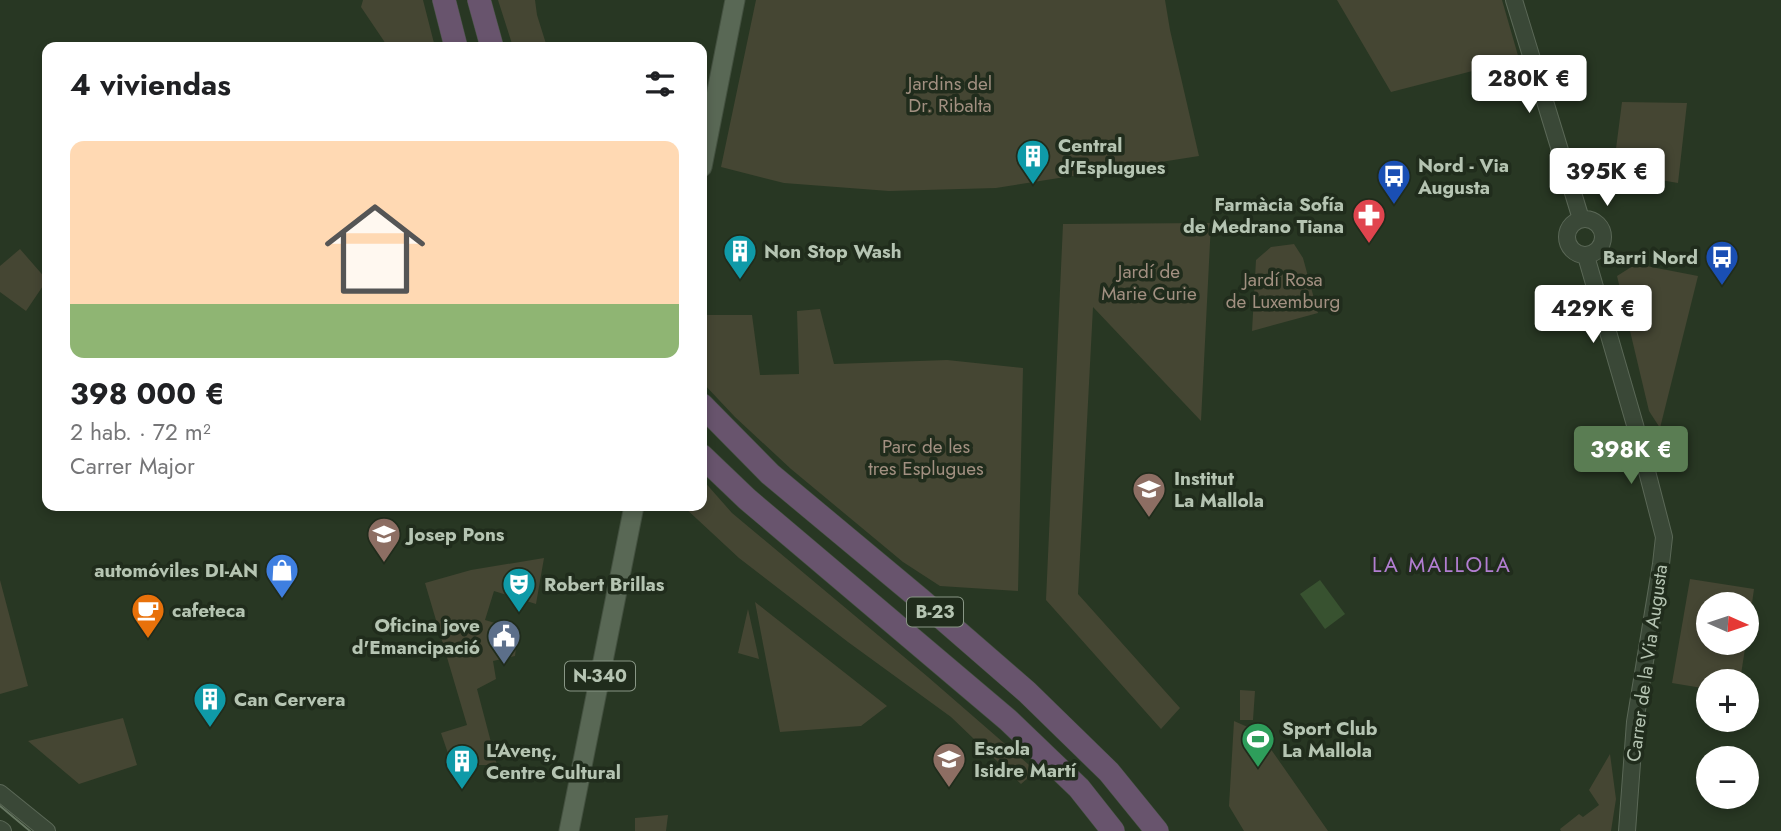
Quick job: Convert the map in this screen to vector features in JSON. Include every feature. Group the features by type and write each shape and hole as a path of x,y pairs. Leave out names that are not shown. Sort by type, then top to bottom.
{"highway":[{"path":"444,0 455,42"},
{"path":"479,0 491,42"},
{"name":"B-23","path":"707,410 770,474 1027,692 1109,772 1157,831"},
{"name":"B-23","path":"707,461 747,499 1008,720 1079,788 1113,831"}],"main road":[{"path":"707,142 735,0"},
{"name":"N-340","path":"569,831 633,512"}],"street":[{"path":"1514,0 1581,219"},
{"path":"1581,219 1588,219 1602,229 1600,247 1587,256 1573,252 1566,243 1568,228 1581,219"},
{"name":"Carrer de la Via Augusta","path":"1587,256 1664,537 1635,722 1627,831"},
{"path":"0,793 47,831"}],"green space":[{"path":"363,0 423,0 434,42 385,42 361,7"},
{"path":"498,0 535,0 545,42 511,42"},
{"name":"Jardins del Dr. Ribalta","path":"756,0 1165,0 1199,156 996,188 889,191 784,183 721,167"},
{"path":"1337,0 1502,0 1519,59 1391,92"},
{"path":"1622,102 1687,103 1678,183 1613,172"},
{"name":"Jardí de Marie Curie","path":"1211,223 1201,421 1093,307 1078,594 1180,708 1161,729 1046,600 1063,224"},
{"name":"Jardí Rosa de Luxemburg","path":"1294,244 1303,258 1318,313 1252,331 1256,260 1271,247"},
{"path":"20,249 42,274 42,287 26,311 0,292 0,266"},
{"path":"1636,264 1698,276 1660,428 1649,411 1617,276"},
{"name":"Parc de les tres Esplugues","path":"820,309 834,364 947,360 1023,368 1018,591 940,586 903,562 791,469 707,387 707,315 752,315 760,375 799,374 797,311"},
{"path":"707,485 732,513 1036,771 1021,784 951,717 739,558 688,511 707,511"},
{"path":"544,558 536,604 494,591 485,620 518,630 515,656 493,661 496,679 477,689 497,765 479,765 464,771 452,765 441,733 467,725 425,583 471,570"},
{"path":"1690,579 1754,589 1754,592 1696,592 1696,655 1744,655 1742,669 1696,669 1696,687 1672,683"},
{"path":"0,580 28,686 0,694"},
{"path":"755,602 887,706 861,726 780,732"},
{"path":"748,609 759,659 738,653"},
{"path":"1240,690 1255,691 1253,720 1240,720"},
{"path":"123,718 137,765 79,784 28,741"},
{"name":"Sport Club La Mallola","path":"1234,721 1250,728 1254,725 1328,831 1244,831 1229,806"},
{"path":"1610,754 1616,799 1611,831 1561,831 1560,829 1579,814 1583,817 1599,805 1589,790"},
{"path":"668,815 666,831 635,831 635,818"}],"shaded area":[{"path":"1320,580 1345,614 1325,629 1300,594"}],"tram line":[{"path":"0,806 30,831"}],"place":[{"name":"Central d'Esplugues","path":"1033,186"},
{"name":"Nord - Via Augusta","path":"1394,206"},
{"name":"Farmàcia Sofía de Medrano Tiana","path":"1369,245"},
{"name":"Non Stop Wash","path":"740,281"},
{"name":"Barri Nord","path":"1722,287"},
{"name":"Institut La Mallola","path":"1149,519"},
{"name":"Josep Pons","path":"384,564"},
{"name":"automóviles DI-AN","path":"282,600"},
{"name":"Robert Brillas","path":"519,614"},
{"name":"cafeteca","path":"148,640"},
{"name":"Oficina jove d'Emancipació","path":"504,666"},
{"name":"Can Cervera","path":"210,729"},
{"name":"Sport Club La Mallola","path":"1258,769"},
{"name":"Escola Isidre Martí","path":"949,789"},
{"name":"L'Avenç, Centre Cultural","path":"462,791"}],"district":[{"name":"LA MALLOLA","path":"1442,565"}]}
